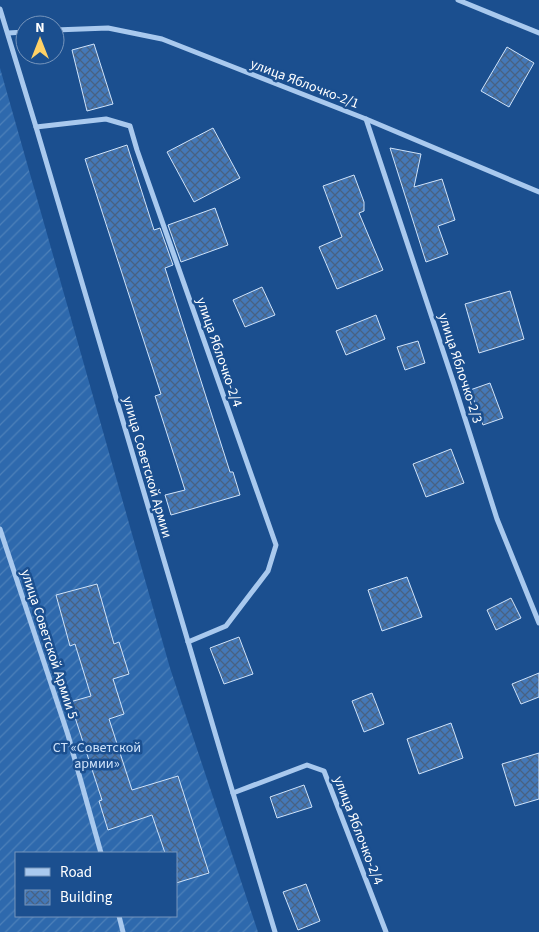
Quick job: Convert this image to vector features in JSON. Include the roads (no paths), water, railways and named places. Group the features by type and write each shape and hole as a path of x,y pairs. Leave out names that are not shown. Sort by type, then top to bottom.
{"street":[{"path":"458,0 539,33"},
{"name":"улица Советской Армии","path":"0,9 275,932"},
{"name":"улица Яблочко-2/1","path":"65,30 108,28 162,39 366,119 539,192"},
{"path":"8,32 15,32"},
{"name":"улица Яблочко-2/4","path":"36,127 106,119 130,126 136,150 276,545 268,571 226,626 188,642"},
{"name":"улица Яблочко-2/3","path":"366,119 497,519 539,623"},
{"name":"улица Советской Армии 5","path":"0,528 68,735 101,852"},
{"name":"улица Яблочко-2/4","path":"233,793 307,765 324,771 386,932"},
{"path":"119,917 123,932"}],"park label":[{"name":"СТ «Советской армии»","path":"97,756"}]}
